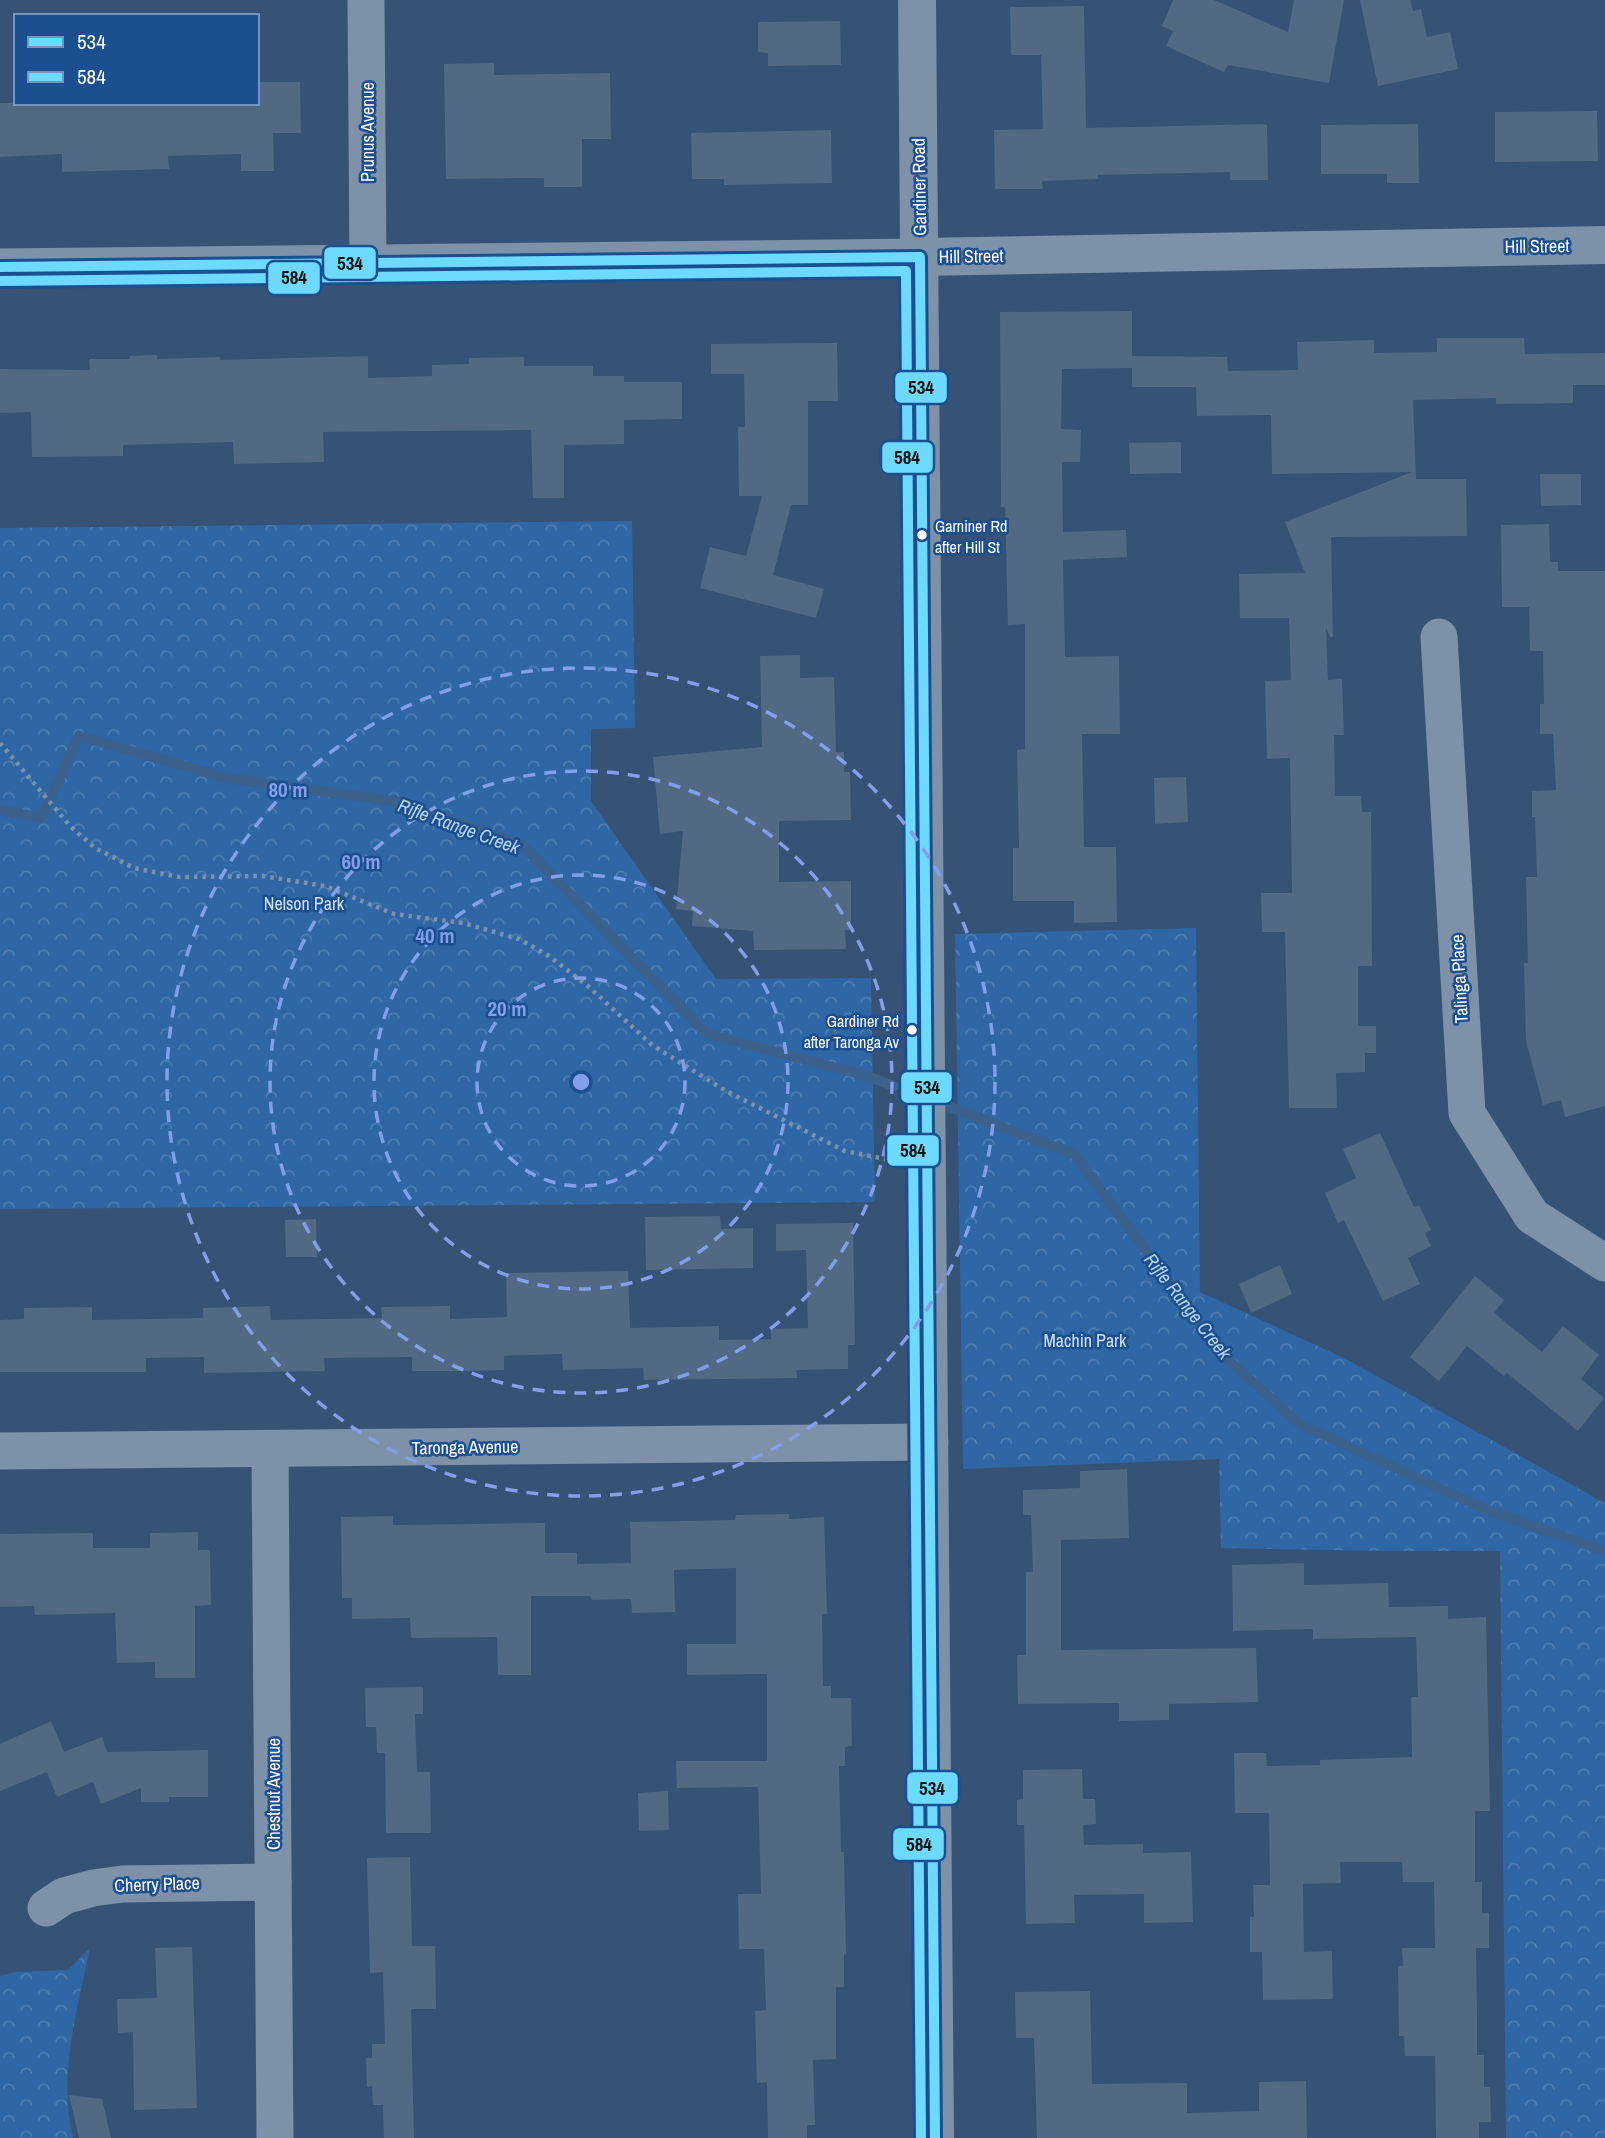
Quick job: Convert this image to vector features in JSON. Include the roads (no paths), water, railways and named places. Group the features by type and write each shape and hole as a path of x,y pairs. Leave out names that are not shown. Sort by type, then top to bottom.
{"street":[{"name":"Prunus Avenue","path":"366,0 368,264"},
{"name":"Gardiner Road","path":"917,0 934,2138"},
{"name":"Hill Street","path":"0,267 920,257 1605,245"},
{"name":"Talinga Place","path":"1439,637 1467,1113 1532,1216 1605,1264"},
{"name":"Taronga Avenue","path":"0,1451 930,1442"},
{"name":"Chestnut Avenue","path":"270,1450 275,2138"},
{"name":"Cherry Place","path":"46,1908 64,1896 122,1884 274,1882"}],"waterway":[{"name":"Rifle Range Creek","path":"0,810 41,818 79,736 226,778 400,802 523,846 707,1034 864,1075 894,1086"},
{"name":"Rifle Range Creek","path":"947,1106 1074,1154 1224,1356 1300,1424 1487,1510 1605,1551"}],"place":[{"name":"Garniner Rd after Hill St","path":"922,535"},
{"name":"Gardiner Rd after Taronga Av","path":"912,1030"}],"park label":[{"name":"Nelson Park","path":"304,903"},
{"name":"Machin Park","path":"1085,1340"}]}
